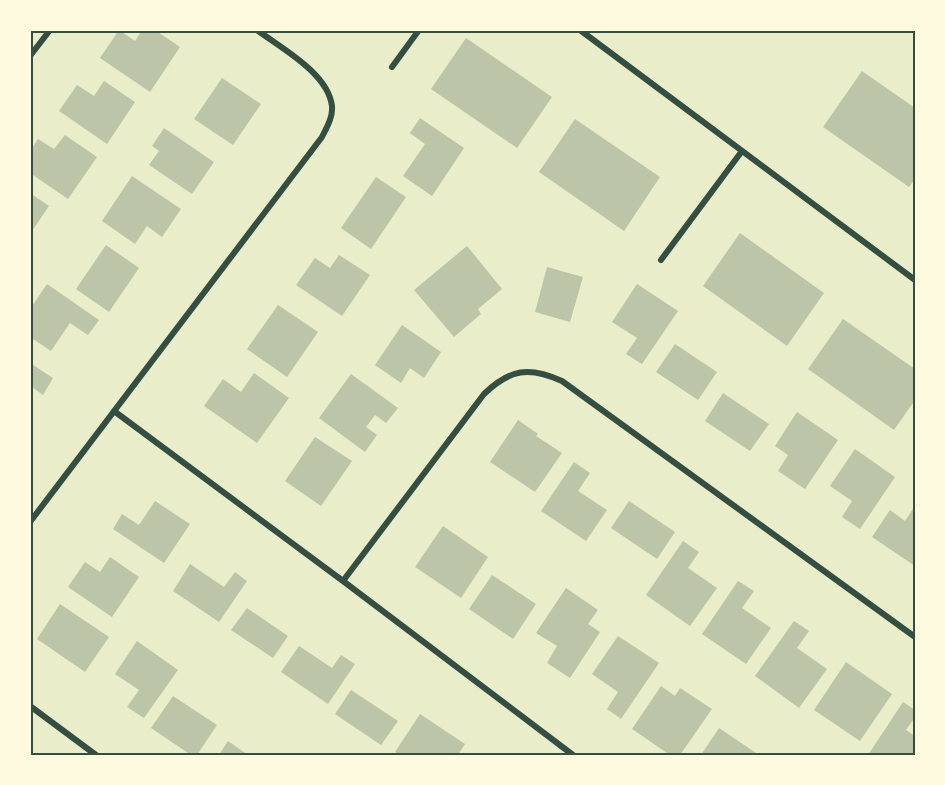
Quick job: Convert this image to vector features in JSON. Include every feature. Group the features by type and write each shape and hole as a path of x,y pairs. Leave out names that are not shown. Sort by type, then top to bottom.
{"street":[{"path":"30,56 50,30"},
{"path":"30,522 322,137 330,120 332,107 329,92 319,79 305,65 257,30"},
{"path":"392,67 419,30"},
{"path":"580,30 915,280"},
{"path":"661,260 742,151"},
{"path":"343,581 484,394 496,382 512,374 529,371 546,374 562,381 915,637"},
{"path":"114,411 573,755"},
{"path":"30,706 96,755"}],"building":[{"path":"119,30 135,41 142,30 155,30 180,47 150,92 100,58"},
{"path":"466,38 552,97 517,148 431,89"},
{"path":"862,71 915,108 915,179 909,187 823,127"},
{"path":"222,78 261,104 233,145 194,119"},
{"path":"104,81 135,102 107,144 59,111 77,85 94,96"},
{"path":"420,118 464,148 432,196 403,176 425,144 410,133"},
{"path":"575,119 660,177 624,231 539,172"},
{"path":"164,128 214,162 192,194 149,165 159,151 152,146"},
{"path":"65,135 97,157 68,199 30,173 30,151 38,139 54,149"},
{"path":"132,176 181,209 162,237 147,226 135,244 102,221"},
{"path":"376,177 406,197 371,249 341,228"},
{"path":"30,193 49,206 30,234"},
{"path":"740,233 824,293 787,346 703,286"},
{"path":"106,245 139,268 109,312 76,289"},
{"path":"467,246 502,289 478,309 481,314 454,337 414,290"},
{"path":"339,255 370,275 342,316 296,285 315,258 330,268"},
{"path":"547,267 583,277 570,322 535,312"},
{"path":"47,284 99,320 88,335 70,323 51,351 30,337 30,309"},
{"path":"637,284 678,311 642,364 626,354 637,338 612,322"},
{"path":"278,305 318,332 287,377 247,349"},
{"path":"843,319 915,369 915,400 894,430 808,369"},
{"path":"402,325 441,352 424,378 410,368 401,383 375,365"},
{"path":"675,344 717,372 698,400 656,372"},
{"path":"30,363 53,378 43,395 32,387 30,389"},
{"path":"254,373 289,398 257,443 204,406 223,379 241,392"},
{"path":"351,374 398,408 386,423 375,415 366,427 377,435 365,452 319,418"},
{"path":"723,393 769,424 750,451 705,421"},
{"path":"797,412 838,440 805,489 778,471 788,455 775,446"},
{"path":"518,420 538,434 536,436 562,453 535,492 490,462"},
{"path":"315,437 352,461 321,506 285,481"},
{"path":"855,449 895,477 860,529 842,517 852,501 830,486"},
{"path":"574,462 590,473 578,491 607,510 586,541 541,511"},
{"path":"155,501 190,524 164,563 113,529 122,514 139,525"},
{"path":"629,501 675,532 657,559 611,528"},
{"path":"915,506 915,566 872,537 890,510 905,521"},
{"path":"443,526 488,557 461,598 415,567"},
{"path":"683,541 699,552 688,568 717,588 690,626 646,595"},
{"path":"110,557 139,577 112,617 68,587 85,562 100,572"},
{"path":"190,564 224,587 235,572 247,581 219,622 173,591"},
{"path":"492,575 536,604 513,639 469,609"},
{"path":"738,581 754,591 742,608 771,628 746,664 702,634"},
{"path":"566,588 598,610 588,624 600,632 570,678 547,663 557,646 536,633"},
{"path":"60,604 109,637 85,672 37,639"},
{"path":"247,608 288,636 273,658 231,630"},
{"path":"794,621 809,631 797,648 827,669 799,708 755,676"},
{"path":"618,636 659,663 621,719 607,709 618,692 592,674"},
{"path":"137,641 178,670 144,718 127,707 139,690 115,674"},
{"path":"299,646 332,668 341,655 355,664 328,704 281,672"},
{"path":"846,662 892,694 860,741 814,710"},
{"path":"661,686 675,696 680,688 712,709 680,755 670,755 632,729"},
{"path":"351,690 398,721 381,745 335,714"},
{"path":"173,696 217,725 197,755 191,755 151,728"},
{"path":"903,702 915,710 915,717 906,730 915,736 915,755 868,755"},
{"path":"420,714 465,744 458,755 400,755 395,752"},
{"path":"719,728 759,755 701,755"},
{"path":"228,741 248,755 219,755"}]}
